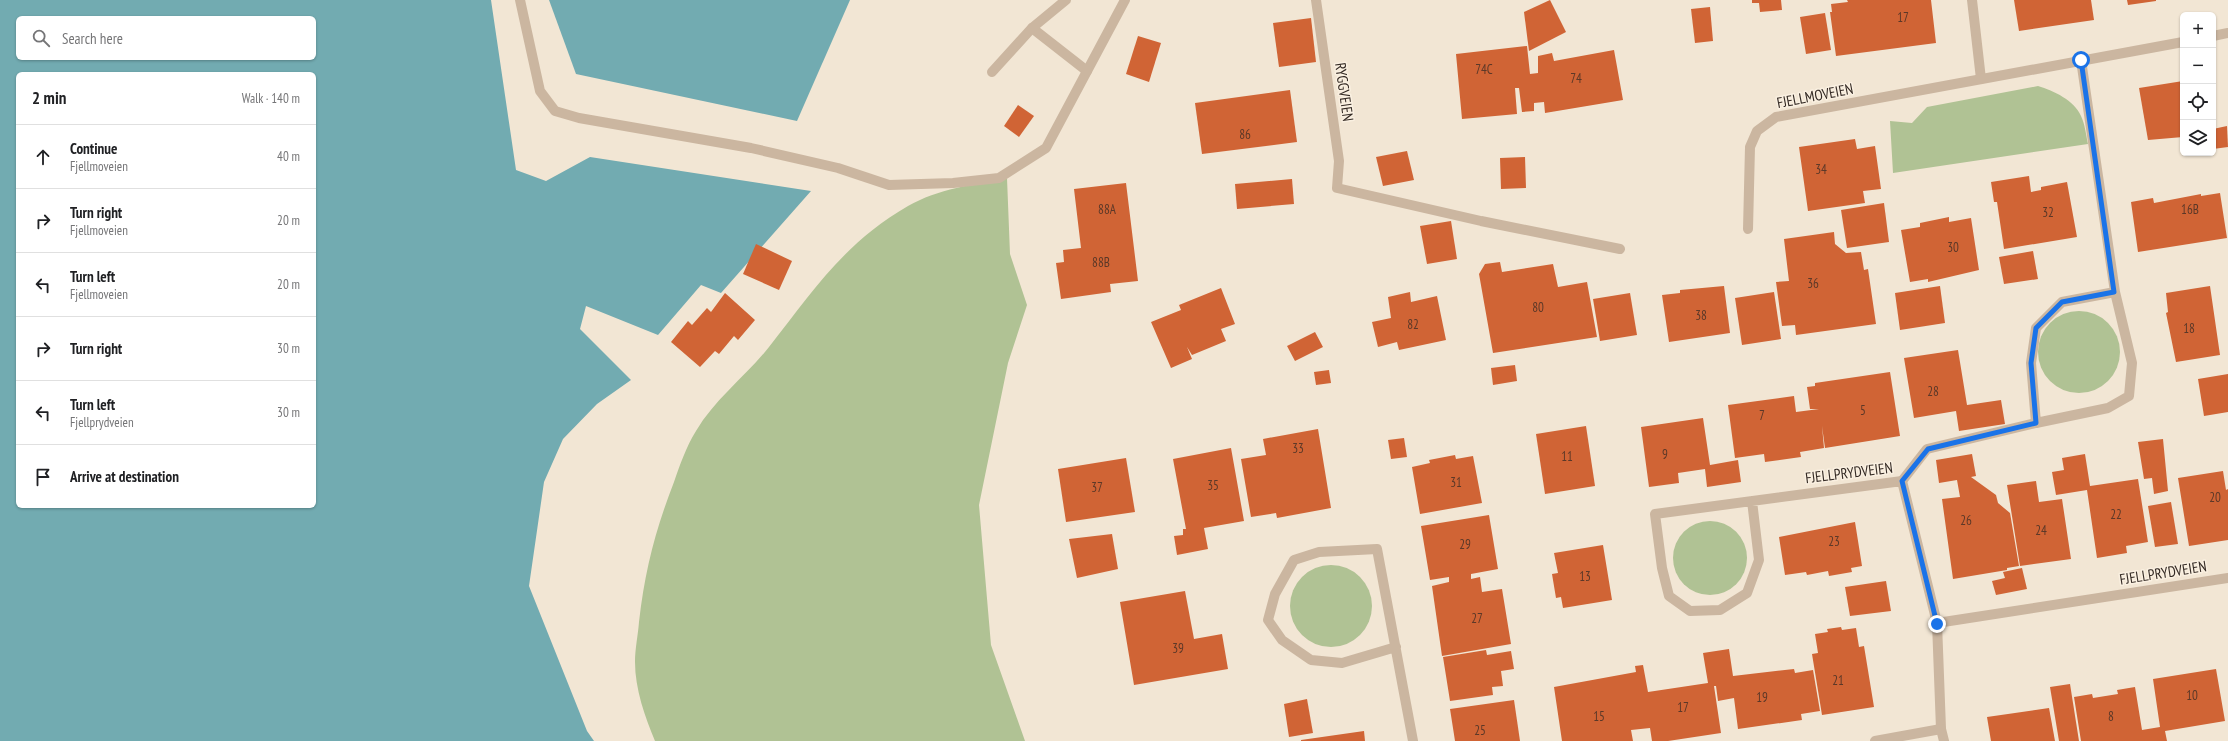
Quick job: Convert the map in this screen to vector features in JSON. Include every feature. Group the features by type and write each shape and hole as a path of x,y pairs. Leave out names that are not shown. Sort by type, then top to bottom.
{"street":[{"path":"520,0 540,91 555,111 579,118 750,148 838,168 889,185 954,183 999,178 1046,148 1125,0"},
{"path":"992,72 1032,28 1066,0"},
{"name":"RYGGVEIEN","path":"1316,0 1338,161 1337,188 1481,221 1620,249"},
{"path":"1972,0 1981,79"},
{"path":"1032,28 1087,70"},
{"path":"2216,35 2228,33"},
{"name":"FJELLMOVEIEN","path":"1748,229 1750,147 1756,131 1776,117 2180,43"},
{"path":"1902,481 1928,449 2036,423 2108,408 2129,396 2132,363 2114,292 2081,60"},
{"path":"2036,423 2031,363 2036,328 2062,302 2114,292"},
{"name":"FJELLPRYDVEIEN","path":"1752,501 1759,560 1747,593 1720,610 1690,611 1669,596 1662,568 1655,514 1752,501 1902,481 1937,624 1941,730 1944,741"},
{"path":"1396,647 1342,663 1311,660 1282,640 1268,620 1275,594 1294,560 1319,552 1377,549 1396,647 1413,741"},
{"name":"FJELLPRYDVEIEN","path":"1937,624 2228,578"},
{"path":"1875,741 1941,730"}],"green space":[{"path":"2038,86 2057,93 2074,105 2082,119 2088,144 1893,173 1890,121 1912,123 1927,107"},
{"path":"1007,178 1010,254 1027,305 1008,363 979,505 991,645 1025,741 655,741 641,703 635,672 635,652 641,603 661,517 689,443 696,431 712,408 760,358 831,269 865,236 885,220 908,206 931,195 956,188"},
{"path":"2079,311 2095,314 2108,323 2117,336 2120,352 2117,368 2108,381 2095,390 2079,393 2063,390 2050,381 2041,368 2038,352 2041,336 2050,323 2063,314"},
{"path":"1710,521 1731,527 1741,537 1747,558 1741,579 1731,589 1710,595 1689,589 1679,579 1673,558 1679,537 1689,527"},
{"path":"1331,565 1347,568 1360,577 1369,590 1372,606 1369,622 1360,635 1347,644 1331,647 1315,644 1302,635 1293,622 1290,606 1293,590 1302,577 1315,568"}],"water":[{"path":"0,0 491,0 516,170 546,181 590,157 811,191 721,293 701,285 658,335 586,306 580,329 631,380 597,404 563,439 544,482 529,586 587,731 594,741 0,741"},
{"path":"549,0 850,0 797,121 576,74"}],"building":[{"path":"1550,0 1566,32 1529,51 1524,12"},
{"path":"1752,0 1781,0 1782,10 1760,12 1759,3 1752,3"},
{"path":"1847,0 1931,0 1936,43 1836,56 1830,12 1832,12 1831,4 1848,2"},
{"path":"2014,0 2091,0 2094,20 2019,31"},
{"path":"2127,0 2156,0 2156,1 2128,5"},
{"path":"1710,7 1713,41 1695,43 1691,9"},
{"path":"1825,13 1831,50 1806,54 1800,17"},
{"path":"1311,18 1316,62 1279,67 1273,23"},
{"path":"1138,36 1161,43 1149,82 1126,74"},
{"path":"1527,46 1530,74 1538,73 1538,56 1552,53 1554,61 1614,50 1623,100 1545,113 1544,102 1534,103 1534,111 1522,112 1519,88 1515,88 1517,114 1462,119 1456,54"},
{"path":"2180,81 2180,137 2148,140 2139,88"},
{"path":"1290,90 1297,142 1202,154 1195,103"},
{"path":"1018,105 1034,116 1019,137 1004,126"},
{"path":"2227,126 2228,147 2216,149 2216,128"},
{"path":"1855,139 1857,149 1875,146 1881,189 1863,191 1865,203 1808,211 1799,147"},
{"path":"1407,151 1414,180 1383,186 1376,157"},
{"path":"1525,157 1526,188 1501,189 1500,158"},
{"path":"2029,176 2031,192 2041,190 2041,187 2067,182 2077,237 2004,249 1997,202 1994,202 1991,182"},
{"path":"1292,179 1294,204 1237,209 1235,184"},
{"path":"1126,183 1138,281 1110,284 1111,292 1061,299 1056,263 1064,262 1063,250 1081,248 1074,189"},
{"path":"2220,193 2227,238 2138,252 2131,202 2153,198 2154,203 2201,194 2201,196"},
{"path":"1884,203 1889,242 1847,248 1841,210"},
{"path":"1949,217 1949,222 1971,218 1979,270 1928,282 1928,279 1910,282 1901,230 1920,227 1920,223"},
{"path":"1451,221 1457,259 1427,264 1420,226"},
{"path":"1834,232 1835,244 1846,253 1861,252 1864,270 1868,269 1876,324 1796,335 1795,325 1782,326 1776,282 1789,281 1784,239"},
{"path":"756,244 792,261 779,290 743,274"},
{"path":"2033,251 2038,279 2004,284 1999,257"},
{"path":"1500,262 1502,272 1553,264 1558,287 1587,282 1597,337 1493,353 1479,274 1485,264"},
{"path":"1724,286 1730,333 1669,342 1662,295 1680,293 1680,290"},
{"path":"1940,286 1945,323 1900,330 1895,293"},
{"path":"2210,286 2220,355 2176,362 2166,313 2168,312 2166,293"},
{"path":"1221,288 1235,324 1221,329 1226,341 1192,355 1187,347 1192,359 1171,368 1151,322 1181,310 1179,305"},
{"path":"1410,292 1411,302 1437,296 1446,340 1399,350 1397,342 1378,347 1372,322 1391,318 1388,297"},
{"path":"1774,292 1781,339 1742,345 1735,298"},
{"path":"725,293 755,320 738,340 734,336 719,354 715,351 700,367 671,342 688,321 692,325 707,308 711,312"},
{"path":"1630,293 1637,335 1600,341 1593,299"},
{"path":"1315,332 1323,347 1295,361 1287,346"},
{"path":"1958,350 1967,405 2001,400 2005,424 1959,431 1956,411 1914,418 1904,358"},
{"path":"1515,365 1517,381 1493,385 1491,368"},
{"path":"1329,370 1331,383 1316,385 1314,372"},
{"path":"1890,372 1900,436 1825,448 1822,426 1824,448 1800,452 1801,457 1765,462 1764,454 1735,458 1728,405 1794,396 1796,412 1819,409 1810,409 1807,387 1815,386 1815,383"},
{"path":"2228,374 2228,412 2204,416 2198,379"},
{"path":"1703,418 1710,465 1738,460 1741,482 1707,487 1705,469 1678,473 1679,483 1649,487 1641,427"},
{"path":"1586,426 1595,486 1545,494 1536,434"},
{"path":"1318,429 1331,508 1277,518 1276,513 1251,517 1241,459 1266,455 1263,439"},
{"path":"1404,438 1407,457 1391,459 1388,440"},
{"path":"2163,439 2168,491 2154,494 2152,478 2144,479 2138,442"},
{"path":"1231,448 1244,521 1204,528 1208,549 1177,555 1174,536 1183,535 1183,529 1186,529 1173,459"},
{"path":"1972,454 1976,476 1971,477 1996,495 1998,503 2010,513 2019,566 2007,568 2007,570 1953,579 1942,499 1960,497 1957,480 1939,483 1936,460"},
{"path":"2085,454 2090,486 2138,479 2148,542 2126,546 2127,553 2097,558 2087,490 2056,495 2052,472 2064,470 2062,458"},
{"path":"1455,455 1456,459 1473,456 1482,503 1420,514 1412,467 1430,463 1429,460"},
{"path":"1126,458 1135,512 1066,522 1058,469"},
{"path":"2223,471 2226,490 2228,489 2228,540 2189,546 2178,478"},
{"path":"2036,481 2039,502 2062,499 2071,559 2020,566 2007,485"},
{"path":"2171,502 2178,544 2155,547 2148,506"},
{"path":"1489,515 1498,569 1471,574 1471,579 1480,577 1482,592 1502,589 1511,644 1442,656 1432,586 1449,582 1449,577 1430,580 1421,526"},
{"path":"1855,522 1862,566 1851,568 1852,572 1829,576 1828,571 1807,575 1806,572 1785,575 1779,537"},
{"path":"1112,534 1118,569 1077,578 1069,539"},
{"path":"1603,545 1612,600 1563,608 1561,597 1556,598 1552,574 1558,573 1554,553"},
{"path":"2022,568 2027,589 1996,595 1992,581 2005,578 2003,572"},
{"path":"1886,581 1891,611 1850,616 1845,587"},
{"path":"1185,591 1194,639 1222,634 1228,669 1134,685 1120,602"},
{"path":"1841,627 1842,630 1856,628 1859,647 1864,646 1874,707 1822,715 1812,654 1818,653 1815,634 1828,632 1827,629"},
{"path":"1729,649 1733,676 1794,669 1795,673 1813,670 1820,711 1801,714 1802,720 1738,729 1734,698 1718,701 1716,686 1714,686 1721,733 1668,741 1652,741 1650,728 1631,730 1633,741 1562,741 1554,687 1636,672 1635,666 1643,665 1648,692 1708,683 1703,653"},
{"path":"1486,650 1487,655 1511,651 1514,669 1501,671 1503,686 1492,687 1493,695 1450,701 1443,657"},
{"path":"2216,669 2225,721 2165,731 2167,741 2081,741 2074,697 2092,694 2093,698 2118,694 2117,690 2135,687 2142,730 2160,727 2153,679"},
{"path":"2070,684 2079,741 2059,741 2050,687"},
{"path":"1307,699 1313,733 1289,737 1284,704"},
{"path":"1514,700 1520,741 1455,741 1450,709"},
{"path":"2049,708 2055,741 1991,741 1987,717"},
{"path":"1364,731 1365,741 1301,741 1301,740"}],"route":[{"path":"1937,624 1902,481 1928,449 2036,423 2031,363 2036,328 2062,302 2114,292 2081,60"}]}
